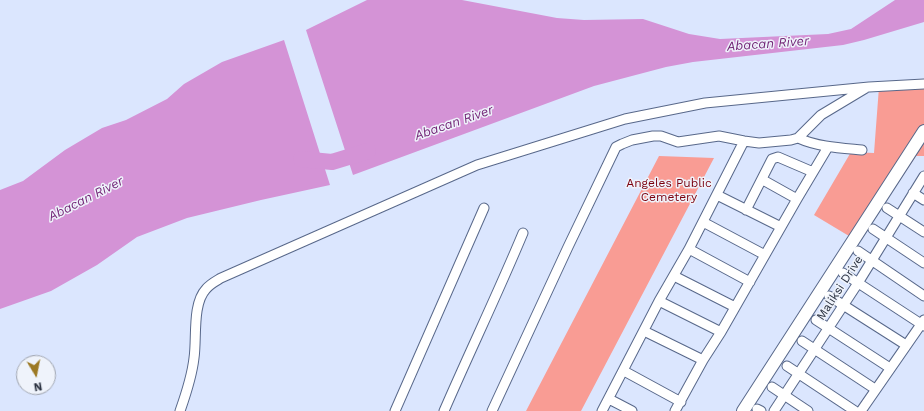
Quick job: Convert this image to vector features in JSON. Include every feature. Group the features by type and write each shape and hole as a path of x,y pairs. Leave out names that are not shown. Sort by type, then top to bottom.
{"street":[{"path":"180,411 194,358 199,302 205,290 212,284 221,278 478,165 624,119 705,102 869,87 924,84"},
{"path":"798,138 821,115 869,87"},
{"path":"743,411 924,131"},
{"path":"492,411 616,147 632,140 653,136 661,136 678,142 719,136 744,141 776,142 798,138 813,144 828,147 862,150"},
{"path":"602,411 689,249 744,141"},
{"path":"675,411 703,360 722,332 828,147"},
{"path":"746,210 763,180 772,159 778,157 813,172"},
{"name":"Maliksi Drive","path":"774,411 844,306 924,176"},
{"path":"763,180 797,199"},
{"path":"914,193 924,200"},
{"path":"717,194 781,227"},
{"path":"398,409 484,208"},
{"path":"887,208 924,232"},
{"path":"702,222 765,255"},
{"path":"873,229 924,263"},
{"path":"444,411 505,277 523,233"},
{"path":"689,249 750,282"},
{"path":"858,251 924,296"},
{"path":"843,272 858,283 923,323 875,389 861,411"},
{"path":"674,276 735,307"},
{"path":"829,296 906,346"},
{"path":"660,301 722,332"},
{"path":"816,320 890,368"},
{"path":"644,331 703,360"},
{"path":"802,341 875,389"},
{"path":"787,366 855,411"},
{"path":"624,371 681,402"},
{"path":"772,387 808,411"},
{"path":"609,399 632,411"}],"green space":[{"path":"924,83 924,156 916,156 859,242 814,215 851,152 874,153 879,87"},
{"name":"Angeles Public Cemetery","path":"659,156 714,158 581,411 526,411"}],"water":[{"path":"367,0 462,0 557,18 584,20 643,19 689,34 720,39 828,34 851,29 895,0 924,0 924,22 843,45 693,62 666,67 594,86 353,175 306,30"},
{"path":"284,40 330,185 187,218 137,237 97,265 51,291 0,309 0,190 23,181 65,150 102,128 126,120 167,99 184,84 222,62"}],"waterway":[{"name":"Abacan River","path":"301,159 332,162 368,151"}]}
